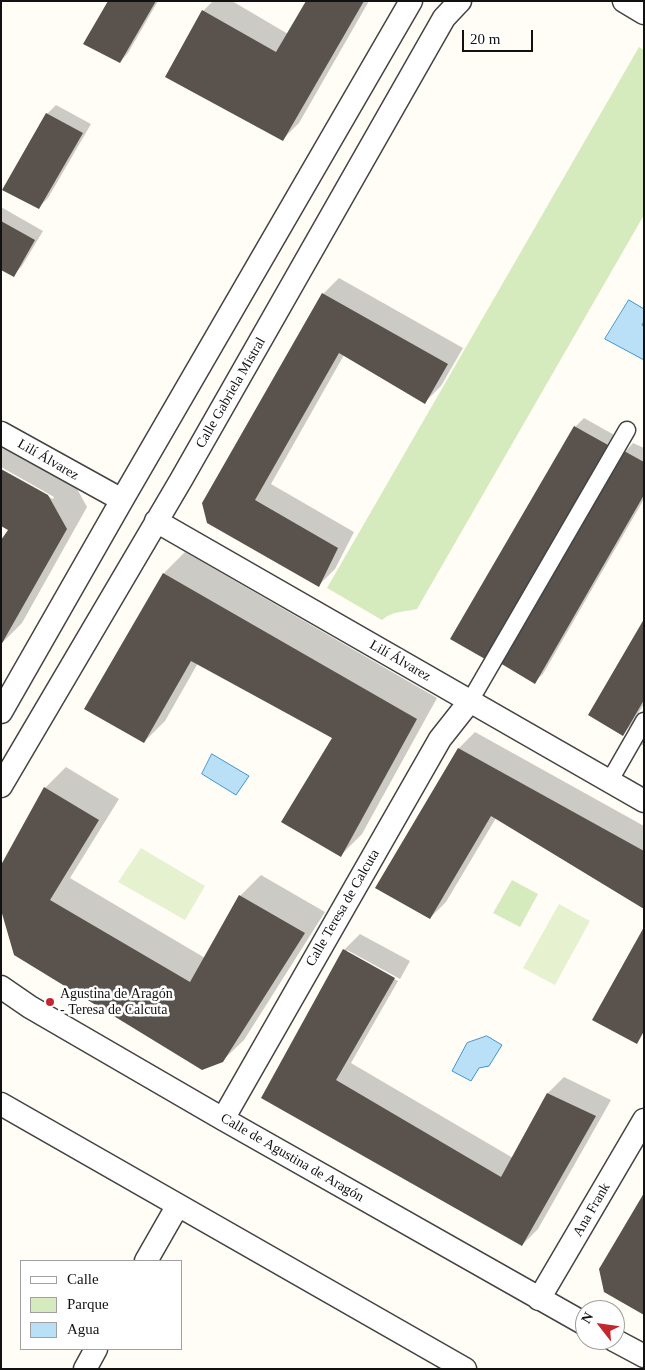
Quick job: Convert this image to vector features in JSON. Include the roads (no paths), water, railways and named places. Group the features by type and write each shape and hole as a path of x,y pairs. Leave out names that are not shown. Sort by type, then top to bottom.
{"street":[{"path":"1,712 411,1"},
{"name":"Calle Gabriela Mistral","path":"1,786 323,233 444,18 460,1"},
{"path":"624,1 644,13"},
{"path":"470,701 627,430"},
{"name":"Lilí Álvarez","path":"1,433 122,500"},
{"name":"Lilí Álvarez","path":"156,521 644,801"},
{"name":"Calle Teresa de Calcuta","path":"223,1119 440,739 470,701"},
{"path":"609,782 644,721"},
{"name":"Calle de Agustina de Aragón","path":"1,987 30,1007 223,1119 575,1319"},
{"path":"1,1104 465,1369"},
{"name":"Ana Frank","path":"539,1299 644,1120"},
{"path":"147,1260 178,1205"},
{"path":"625,1346 644,1356"},
{"path":"85,1369 95,1350"}],"water":[{"path":"629,300 644,309 642,325 644,327 644,360 605,339"},
{"path":"212,754 249,776 236,795 202,774"},
{"path":"487,1036 502,1045 489,1066 479,1068 471,1081 452,1071 467,1043"}],"place":[{"name":"Agustina de Aragón - Teresa de Calcuta","path":"50,1002"}]}
